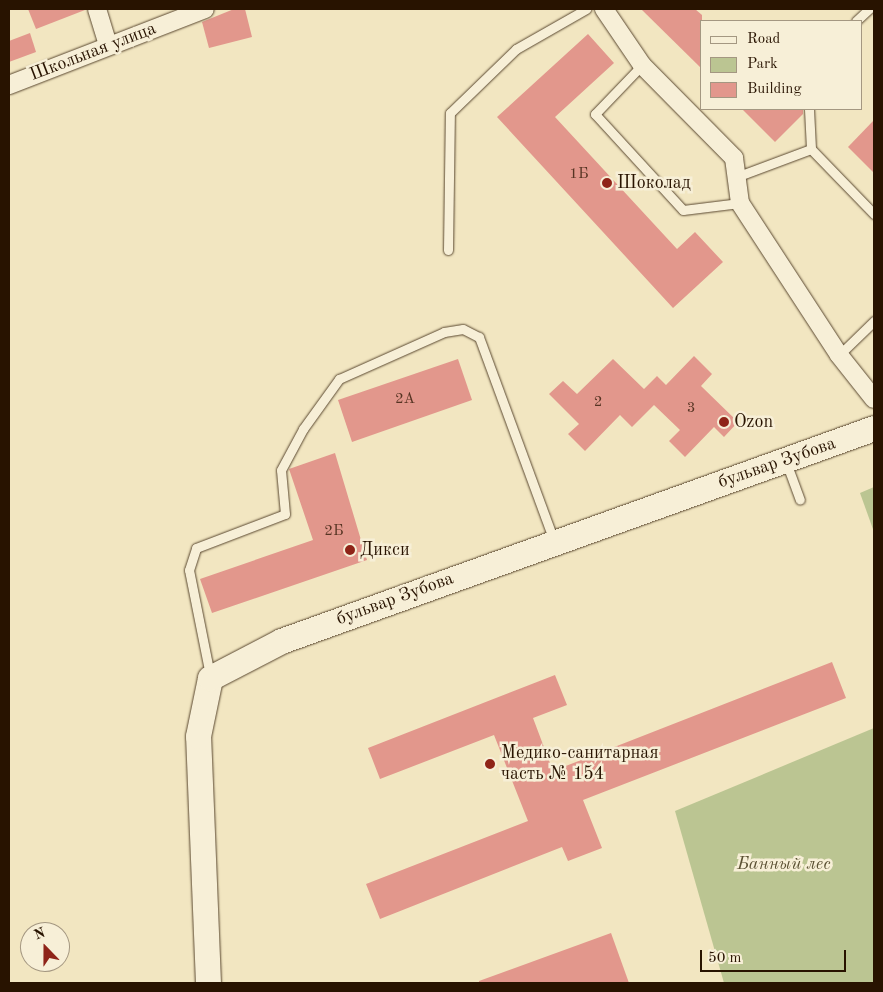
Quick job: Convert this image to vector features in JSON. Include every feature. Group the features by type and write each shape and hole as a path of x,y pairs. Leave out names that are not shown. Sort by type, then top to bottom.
{"street":[{"path":"97,9 108,44"},
{"name":"Школьная улица","path":"9,85 108,44 205,9"},
{"path":"604,9 642,65 734,158 740,203 840,355 874,399"},
{"name":"бульвар Зубова","path":"210,678 281,641 554,541 874,428"},
{"path":"208,983 198,736 210,678"}],"lane":[{"path":"448,250 450,113 516,49 586,9"},
{"path":"857,20 869,9"},
{"path":"642,65 594,114 683,210 740,203"},
{"path":"809,110 811,149 874,214"},
{"path":"736,178 811,149"},
{"path":"840,355 874,321"},
{"path":"210,678 189,570 196,548 285,514 281,470 303,429 339,379 444,332 463,329 479,337 554,541"},
{"path":"786,460 800,500"}],"green space":[{"path":"874,487 874,532 860,493"},
{"name":"Банный лес","path":"874,728 874,983 724,983 675,811"}],"building":[{"path":"28,9 85,9 85,10 36,29"},
{"path":"234,9 245,9 252,37 209,48 202,22"},
{"path":"641,9 695,9 702,15 702,20 700,20 700,67"},
{"path":"30,33 36,52 9,62 9,41"},
{"path":"588,34 614,63 555,117 677,249 695,232 723,262 673,308 497,117"},
{"path":"743,110 803,110 803,114 775,142"},
{"path":"874,120 874,173 848,147"},
{"path":"694,356 712,374 701,386 738,422 724,437 714,427 685,457 669,441 680,430 654,405 632,427 620,415 585,451 568,434 579,424 549,394 563,381 577,394 613,359 644,389 657,376 666,385"},
{"path":"458,359 472,400 352,442 338,400"},
{"path":"335,453 367,560 212,613 200,579 313,540 289,469"},
{"path":"832,662 846,698 583,800 602,848 568,861 562,847 380,919 366,884 528,821 494,735 380,779 368,748 555,675 567,705 533,718 553,771"},
{"path":"611,933 629,983 479,983 479,981"}],"place":[{"name":"Шоколад","path":"607,183"},
{"name":"Ozon","path":"724,422"},
{"name":"Дикси","path":"350,550"},
{"name":"Медико-санитарная часть № 154","path":"490,764"}]}
